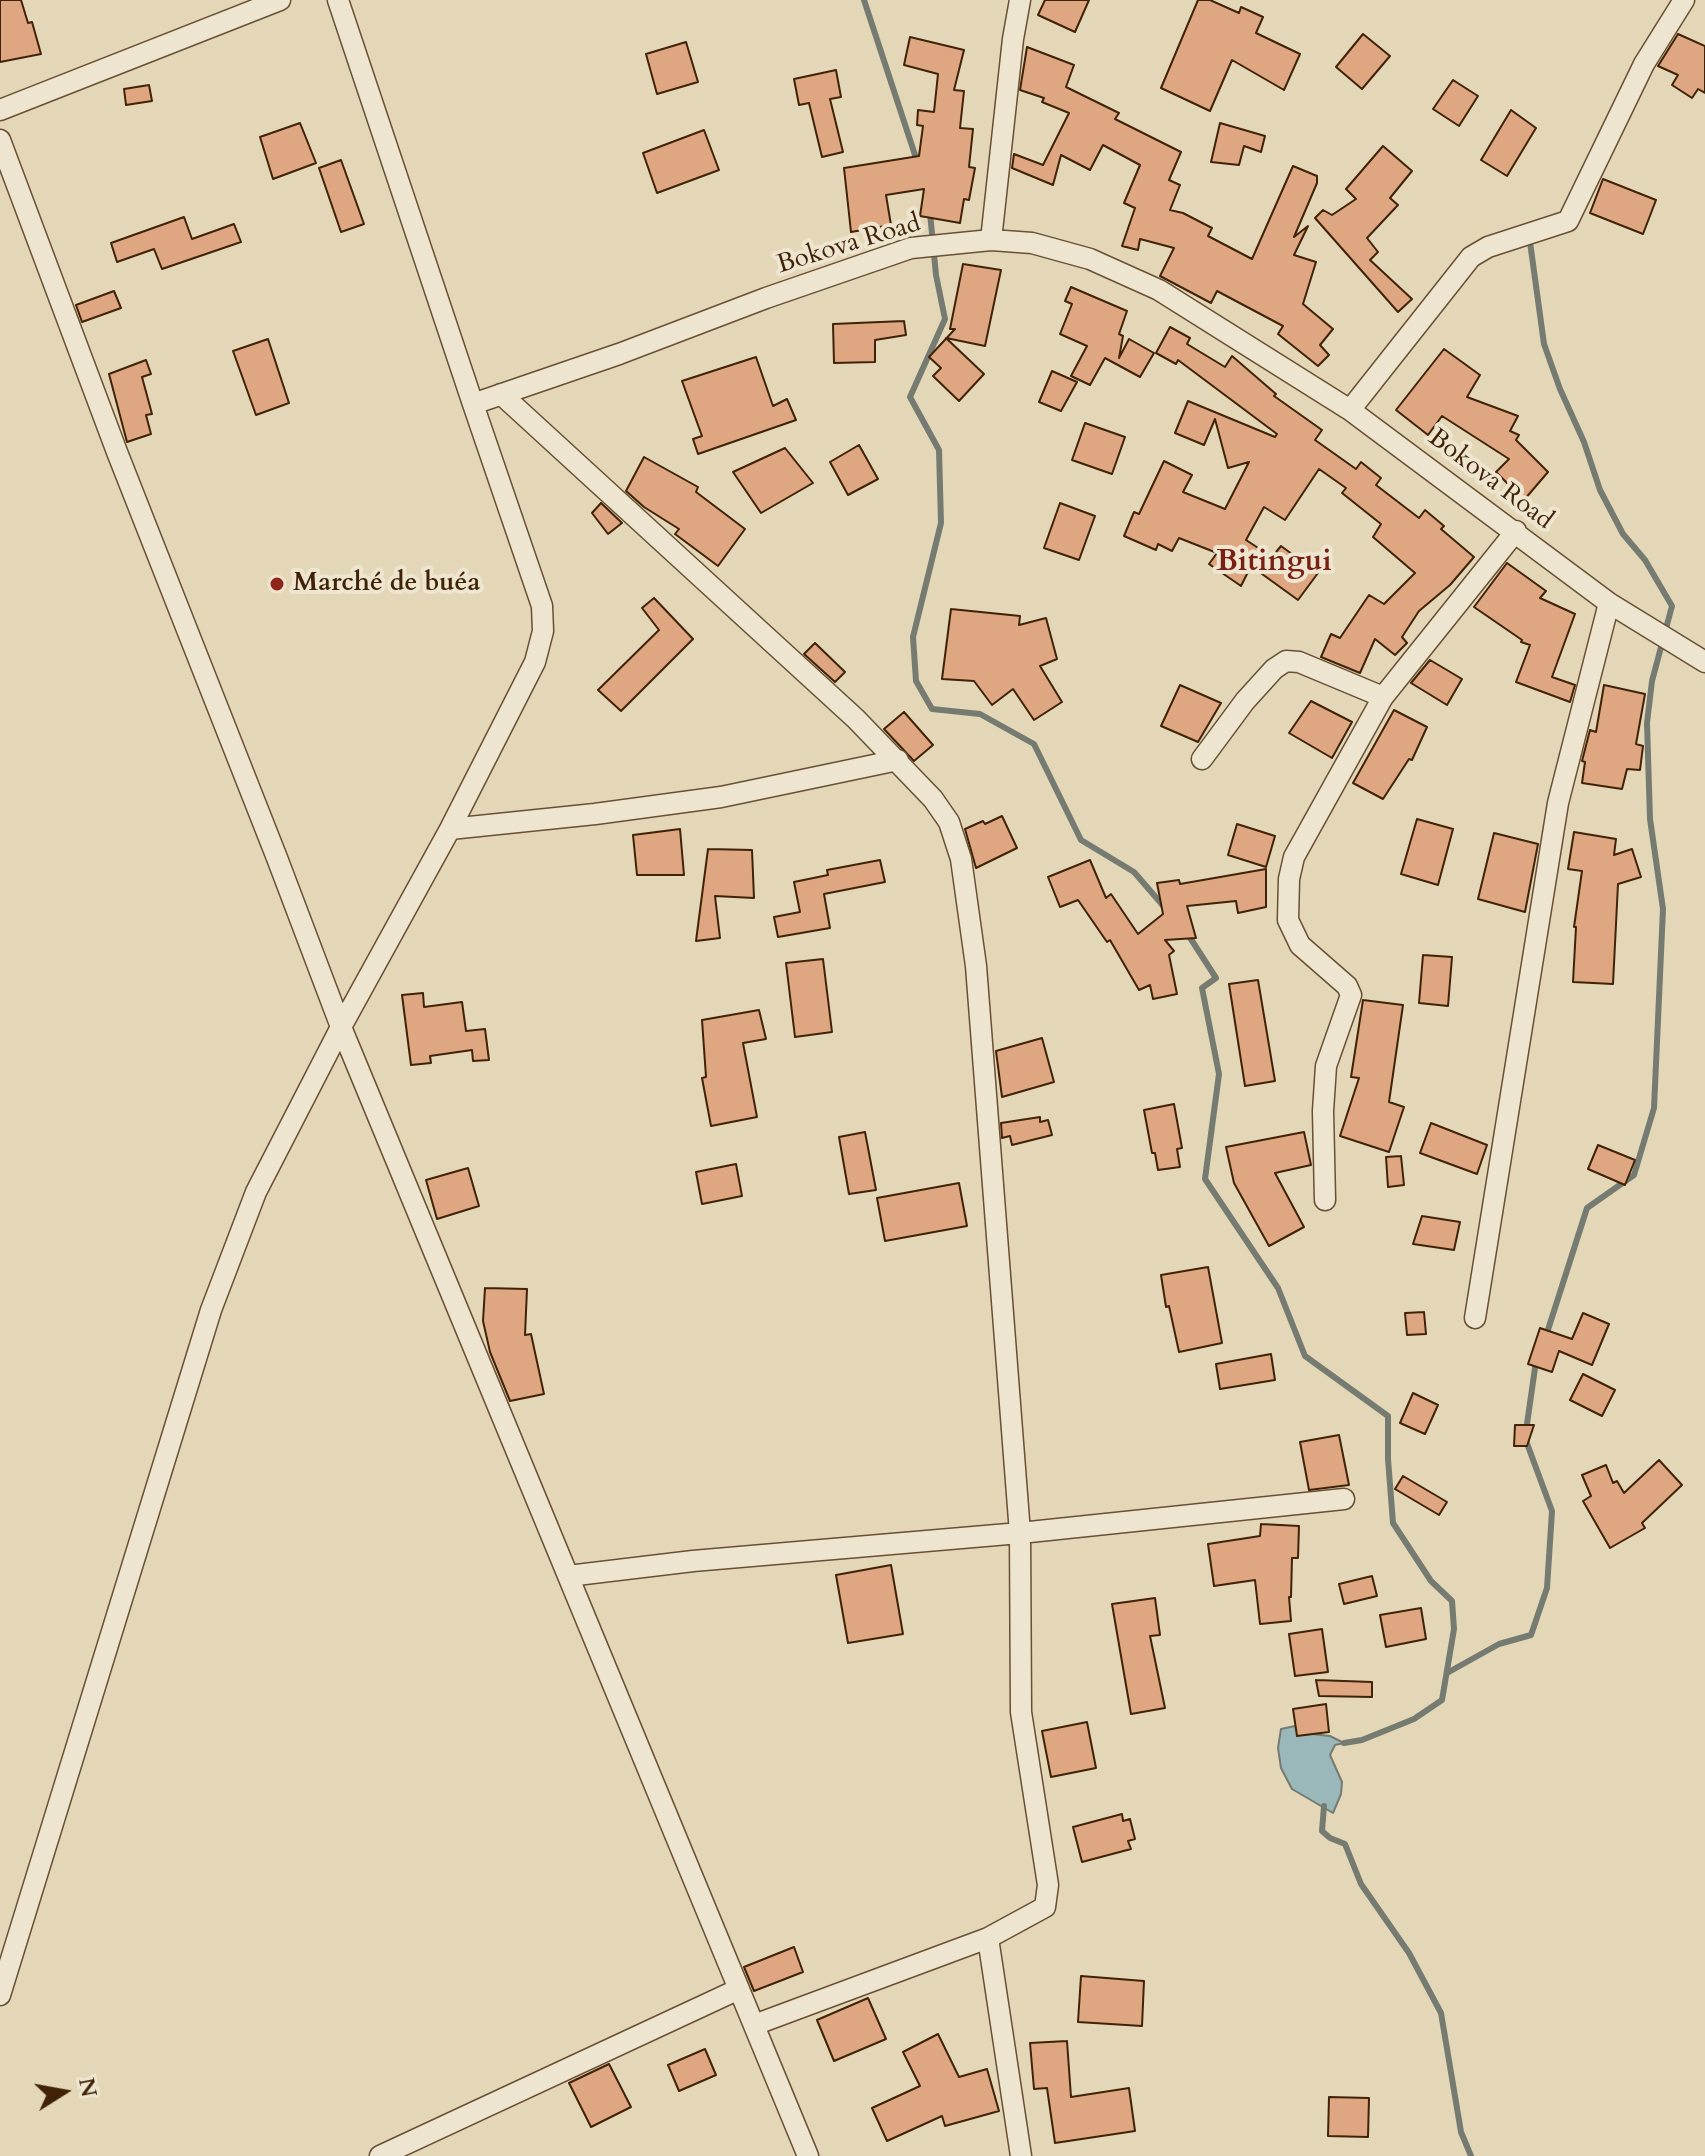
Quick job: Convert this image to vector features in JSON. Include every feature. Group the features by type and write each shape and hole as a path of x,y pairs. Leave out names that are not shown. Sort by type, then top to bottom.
{"street":[{"path":"0,110 280,0"},
{"path":"0,1995 211,1310 256,1192 341,1027 450,829 535,662 543,631 542,606 338,0"},
{"path":"991,240 1020,0"},
{"path":"1350,410 1471,257 1488,247 1568,221 1644,64 1684,0"},
{"path":"0,140 122,466 341,1027 808,2156"},
{"name":"Bokova Road","path":"473,404 911,248 991,240 1032,243 1090,259 1159,290 1350,410 1609,603 1705,662"},
{"path":"501,394 898,760 949,822 961,859 976,966 1020,1533 1021,1712 1048,1885 1045,1907 988,1938 754,2025"},
{"path":"1325,1200 1323,1111 1326,1066 1351,995 1347,986 1300,945 1288,920 1289,879 1294,857 1383,697 1516,531"},
{"path":"1475,1318 1558,803 1609,603"},
{"path":"1202,759 1245,701 1274,669 1286,661 1299,662 1383,697"},
{"path":"450,829 721,797 898,760"},
{"path":"568,1576 693,1561 1020,1533 1344,1499"},
{"path":"988,1938 1021,2156"},
{"path":"380,2156 739,1989"}],"water":[{"path":"1295,1726 1344,1743 1335,1745 1330,1755 1342,1782 1333,1813 1292,1789 1281,1768 1278,1748 1281,1729"}],"building":[{"path":"0,0 21,0 28,23 32,22 41,54 0,62"},
{"path":"1045,0 1089,0 1075,32 1038,15"},
{"path":"1198,0 1210,0 1239,13 1241,7 1263,17 1256,33 1300,54 1284,90 1232,60 1210,111 1161,88"},
{"path":"1363,34 1390,56 1362,89 1336,67"},
{"path":"1678,34 1705,46 1705,93 1698,89 1692,98 1672,85 1678,75 1658,66"},
{"path":"910,37 964,50 954,90 964,91 960,128 973,129 969,167 975,168 969,200 964,199 960,223 920,216 924,189 886,195 891,225 851,232 844,168 919,156 923,126 917,125 918,110 934,112 938,74 904,65"},
{"path":"686,42 698,82 657,94 646,54"},
{"path":"1027,47 1074,65 1066,87 1119,113 1115,119 1181,152 1169,180 1180,185 1170,210 1212,228 1208,236 1252,259 1293,166 1317,176 1317,183 1294,237 1308,226 1294,255 1316,262 1303,304 1333,329 1320,345 1329,355 1318,366 1278,334 1283,326 1217,291 1211,303 1160,276 1174,248 1140,239 1138,250 1122,246 1135,208 1124,203 1140,165 1103,145 1090,170 1061,155 1053,185 1012,168 1014,154 1043,165 1069,113 1042,102 1044,98 1020,90"},
{"path":"836,70 841,97 830,99 843,152 822,157 809,103 799,105 794,79"},
{"path":"1453,80 1478,96 1459,126 1433,109"},
{"path":"149,85 152,101 126,105 124,89"},
{"path":"1511,110 1536,128 1507,176 1481,160"},
{"path":"300,123 316,163 273,179 260,137"},
{"path":"1220,123 1265,136 1261,152 1244,146 1239,165 1211,162"},
{"path":"704,130 719,170 657,193 643,153"},
{"path":"1383,146 1412,171 1390,198 1398,205 1367,238 1378,252 1370,260 1412,299 1398,312 1315,218 1323,210 1332,215 1356,199 1346,189"},
{"path":"341,160 364,224 341,232 319,168"},
{"path":"1603,179 1656,200 1643,234 1590,213"},
{"path":"184,217 192,239 234,224 241,242 162,269 154,249 117,262 111,243"},
{"path":"963,264 1001,270 985,346 947,338 955,329 950,329"},
{"path":"1071,287 1127,311 1119,334 1123,336 1119,358 1129,339 1154,353 1140,377 1105,358 1090,385 1071,376 1087,346 1060,334 1072,304 1065,301"},
{"path":"114,291 121,308 82,322 76,305"},
{"path":"904,321 906,335 875,340 875,362 834,363 833,324"},
{"path":"1170,327 1190,338 1187,344 1225,367 1232,356 1276,394 1274,396 1322,430 1315,440 1356,469 1361,462 1381,478 1376,485 1419,518 1425,510 1444,526 1441,529 1474,557 1450,585 1419,611 1402,637 1407,643 1395,655 1375,639 1360,673 1321,657 1331,634 1340,638 1369,595 1384,604 1415,573 1373,537 1381,524 1342,493 1346,488 1319,469 1285,520 1264,507 1246,540 1272,557 1281,546 1318,573 1298,600 1251,566 1241,586 1209,564 1217,553 1179,538 1172,551 1158,544 1156,550 1124,536 1134,512 1139,514 1164,461 1192,475 1183,492 1225,509 1249,462 1228,468 1215,419 1204,445 1175,433 1188,401 1275,437 1277,434 1178,360 1176,364 1156,353"},
{"path":"946,338 984,374 959,401 933,376 941,368 929,357"},
{"path":"268,339 289,403 256,415 233,351"},
{"path":"1444,349 1480,375 1467,397 1518,416 1510,431 1519,435 1516,440 1548,472 1524,500 1496,472 1509,459 1442,416 1428,435 1396,410"},
{"path":"756,357 773,406 787,399 796,420 698,454 693,439 702,436 682,381"},
{"path":"146,360 151,374 142,377 152,414 146,415 151,434 127,442 109,374"},
{"path":"1052,371 1077,382 1061,411 1039,402"},
{"path":"1085,423 1125,437 1112,474 1072,460"},
{"path":"859,445 878,479 848,495 830,462"},
{"path":"785,448 813,483 761,513 733,472"},
{"path":"644,457 698,487 696,492 745,529 718,566 675,534 679,529 644,507 626,491"},
{"path":"601,503 622,523 608,534 592,513"},
{"path":"1060,503 1095,516 1079,560 1044,548"},
{"path":"1507,563 1546,591 1540,598 1575,614 1552,677 1575,685 1570,702 1516,682 1530,645 1521,642 1474,607"},
{"path":"654,598 693,639 621,711 598,690 659,630 642,608"},
{"path":"951,609 1020,616 1019,625 1046,618 1057,659 1040,666 1062,702 1034,720 1013,689 992,705 974,681 942,679"},
{"path":"815,643 845,672 835,682 804,654"},
{"path":"1430,660 1462,679 1447,705 1411,683"},
{"path":"1180,685 1221,703 1198,742 1161,726"},
{"path":"1604,685 1645,694 1636,744 1643,746 1640,770 1627,769 1622,789 1582,783 1585,762 1582,761 1590,730 1596,732"},
{"path":"1311,701 1352,722 1332,758 1289,733"},
{"path":"1394,710 1427,727 1412,760 1409,759 1383,799 1353,783"},
{"path":"904,712 933,745 914,761 884,729"},
{"path":"1002,816 1017,848 976,868 965,829"},
{"path":"1417,819 1453,829 1438,885 1401,874"},
{"path":"1237,824 1275,836 1266,867 1228,855"},
{"path":"680,829 684,875 637,875 633,835"},
{"path":"1574,832 1616,839 1614,855 1632,849 1641,877 1618,884 1613,984 1573,982 1574,927 1582,871 1568,869"},
{"path":"1494,833 1538,844 1525,912 1478,899"},
{"path":"708,849 752,850 754,898 715,896 720,938 696,941"},
{"path":"880,860 885,882 824,894 830,928 778,937 774,917 800,912 794,882 828,875 827,870"},
{"path":"1090,860 1106,898 1111,894 1138,934 1163,914 1157,883 1179,880 1180,884 1266,869 1266,907 1238,913 1236,901 1187,906 1196,938 1165,940 1174,951 1169,955 1177,994 1153,999 1150,985 1139,990 1110,940 1107,942 1078,900 1060,907 1048,877"},
{"path":"1423,955 1452,957 1448,1006 1419,1003"},
{"path":"823,959 832,1032 795,1037 786,963"},
{"path":"1258,980 1275,1081 1245,1086 1229,984"},
{"path":"423,993 424,1007 462,1002 466,1031 485,1029 489,1060 473,1061 472,1050 430,1056 431,1063 411,1065 402,995"},
{"path":"1363,1000 1403,1005 1389,1102 1404,1107 1389,1152 1340,1136 1359,1078 1351,1077"},
{"path":"759,1010 766,1039 743,1043 757,1117 711,1126 702,1078 706,1077 702,1020"},
{"path":"1042,1038 1054,1082 1002,1097 996,1051"},
{"path":"1174,1104 1182,1148 1177,1149 1180,1167 1158,1170 1144,1110"},
{"path":"1040,1117 1040,1122 1048,1120 1052,1135 1012,1145 1010,1136 1002,1138 1001,1123"},
{"path":"1431,1123 1487,1145 1477,1174 1420,1153"},
{"path":"865,1132 876,1190 849,1194 839,1137"},
{"path":"1304,1132 1311,1165 1275,1173 1304,1227 1269,1246 1234,1183 1226,1147"},
{"path":"1598,1145 1635,1160 1625,1185 1588,1169"},
{"path":"1401,1156 1404,1185 1388,1187 1386,1157"},
{"path":"736,1164 742,1196 702,1204 696,1172"},
{"path":"468,1168 479,1206 437,1219 426,1180"},
{"path":"959,1183 967,1226 885,1241 877,1198"},
{"path":"1422,1216 1460,1222 1454,1250 1413,1244"},
{"path":"1208,1267 1222,1343 1179,1352 1169,1306 1166,1307 1161,1275"},
{"path":"485,1288 527,1289 525,1335 531,1334 544,1394 510,1401 490,1352 483,1321"},
{"path":"1424,1312 1426,1334 1407,1335 1405,1313"},
{"path":"1583,1313 1609,1324 1592,1365 1559,1351 1552,1372 1528,1364 1540,1328 1572,1339"},
{"path":"1271,1354 1275,1380 1220,1389 1216,1364"},
{"path":"1583,1374 1615,1390 1602,1416 1570,1400"},
{"path":"1413,1393 1438,1405 1425,1434 1400,1423"},
{"path":"1515,1425 1534,1425 1527,1446 1514,1446"},
{"path":"1339,1435 1349,1485 1309,1490 1300,1442"},
{"path":"1659,1460 1682,1485 1642,1523 1645,1528 1610,1548 1583,1501 1591,1496 1582,1475 1606,1465 1613,1483 1617,1481 1624,1493"},
{"path":"1403,1476 1447,1502 1439,1515 1395,1489"},
{"path":"1261,1524 1299,1526 1298,1558 1292,1558 1291,1621 1260,1624 1255,1580 1214,1586 1208,1544 1260,1536"},
{"path":"891,1565 903,1634 848,1643 836,1575"},
{"path":"1372,1576 1377,1596 1344,1604 1339,1584"},
{"path":"1155,1598 1160,1635 1150,1636 1165,1708 1131,1714 1112,1604"},
{"path":"1421,1608 1426,1639 1386,1647 1380,1615"},
{"path":"1322,1629 1328,1672 1295,1676 1289,1634"},
{"path":"1316,1680 1372,1682 1372,1697 1319,1696"},
{"path":"1326,1704 1329,1732 1297,1736 1293,1709"},
{"path":"1087,1722 1096,1768 1051,1777 1042,1731"},
{"path":"1122,1814 1123,1821 1130,1819 1135,1839 1128,1841 1131,1849 1082,1862 1073,1827"},
{"path":"794,1947 803,1972 754,1991 744,1967"},
{"path":"1081,1976 1144,1981 1142,2026 1078,2022"},
{"path":"868,1998 886,2039 834,2061 817,2020"},
{"path":"938,2034 959,2077 987,2069 999,2111 945,2126 942,2116 887,2141 872,2108 920,2086 903,2052"},
{"path":"1067,2041 1071,2097 1129,2088 1135,2131 1055,2143 1047,2088 1034,2089 1030,2043"},
{"path":"705,2049 716,2075 679,2091 668,2065"},
{"path":"609,2064 631,2107 591,2127 569,2083"},
{"path":"1329,2097 1369,2098 1368,2137 1328,2136"}],"waterway":[{"path":"864,0 918,164"},
{"path":"930,213 936,275 945,319 910,397 939,450 941,523 913,637 916,681 932,709 980,714 1034,744 1081,840 1134,872 1166,909"},
{"path":"1530,242 1544,344 1560,389 1584,442 1600,490 1623,534 1645,560 1672,606 1652,681 1647,723 1650,819 1663,909 1654,1108 1634,1175 1587,1208 1546,1336"},
{"path":"1187,933 1216,978 1202,988 1219,1074 1205,1179 1278,1288 1305,1356 1388,1416 1393,1523 1431,1581 1452,1601 1454,1629 1442,1700 1414,1719 1362,1740 1344,1743"},
{"path":"1447,1673 1499,1644 1531,1635 1547,1588 1552,1511 1525,1438 1536,1361"},
{"path":"1324,1806 1322,1831 1345,1844 1361,1884 1409,1953 1441,2013 1461,2132 1471,2156"}],"place":[{"name":"Marché de buéa","path":"277,584"}],"district":[{"name":"Bitingui","path":"1274,563"}]}
